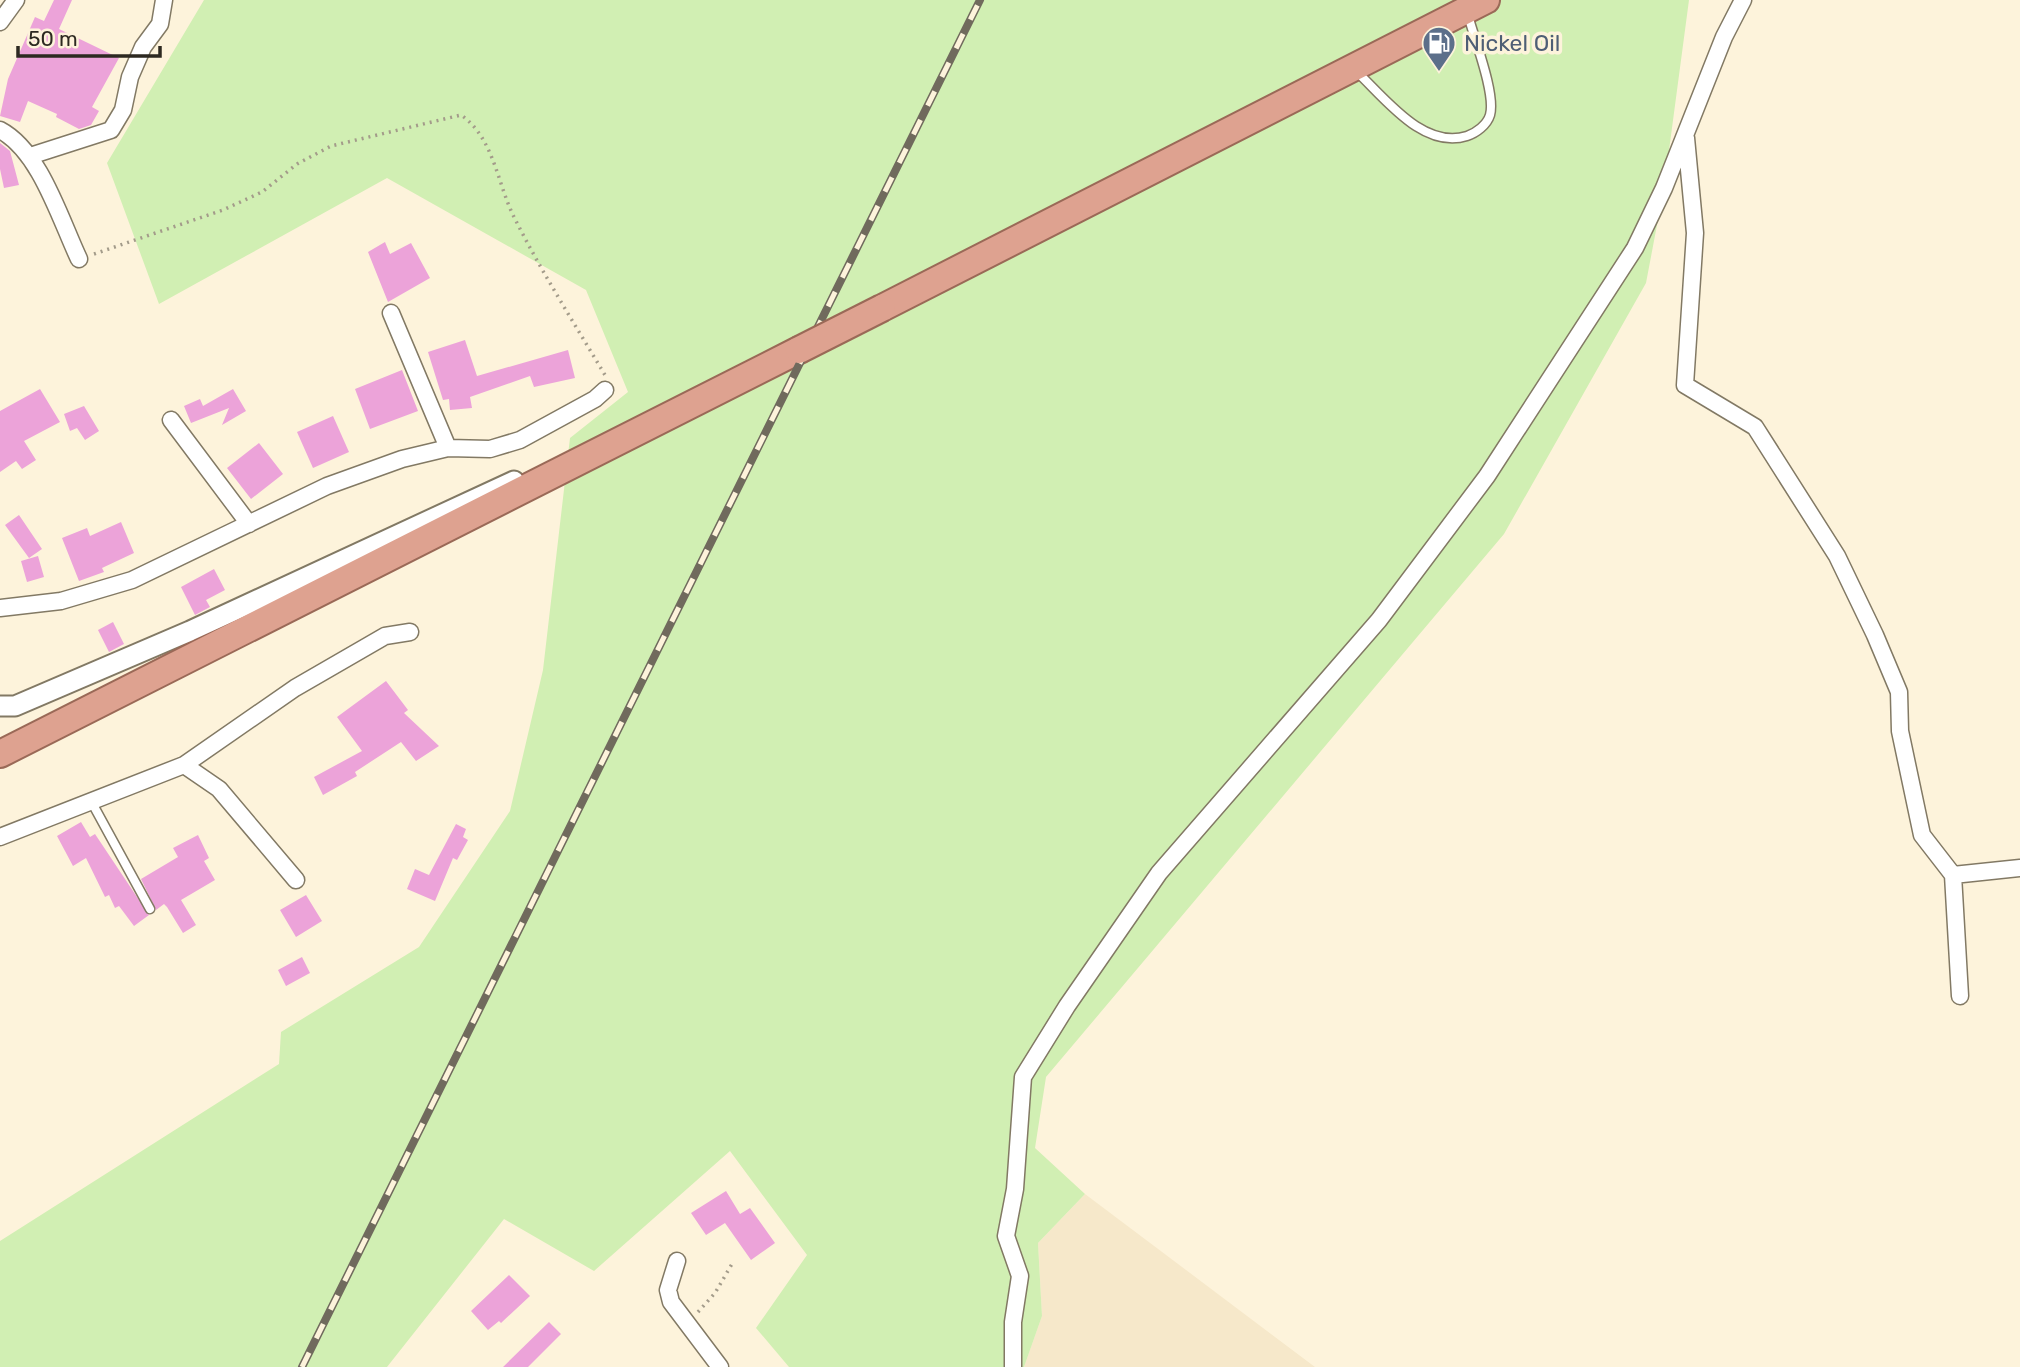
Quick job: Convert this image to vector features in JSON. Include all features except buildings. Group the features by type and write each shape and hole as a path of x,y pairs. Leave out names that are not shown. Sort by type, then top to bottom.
{"highway":[{"path":"0,754 1477,5"}],"street":[{"path":"0,22 16,0"},
{"path":"30,156 111,130 123,110 130,77 144,47 160,24 164,0"},
{"path":"1013,1367 1013,1322 1020,1276 1006,1236 1015,1189 1023,1076 1067,1006 1159,873 1379,620 1488,476 1635,248 1664,188 1724,37 1743,0"},
{"path":"0,130 15,137 30,156 79,259"},
{"path":"1685,135 1695,233 1685,386 1755,427 1837,556 1899,692 1900,731 1922,835 1953,875 1960,996"},
{"path":"391,313 448,449"},
{"path":"0,608 61,601 132,580 327,486 402,459 448,449 489,449 520,440 595,399 605,390"},
{"path":"171,419 249,524"},
{"path":"0,706 15,706 41,697 538,470 616,441"},
{"path":"0,837 184,765 295,688 385,636 410,632"},
{"path":"184,765 219,789 296,880"},
{"path":"1953,875 2020,868"},
{"path":"677,1261 668,1290 671,1303 720,1367"}],"lane":[{"path":"1354,69 1423,132 1457,139 1477,133 1490,116 1490,97 1477,5"},
{"path":"91,801 150,909"}],"path":[{"path":"79,259 223,210 262,192 297,164 331,146 461,115 476,125 500,175 513,214 607,378 605,390"},
{"path":"688,1325 715,1293 732,1264"}],"shaded area":[{"path":"1085,1194 1315,1367 1024,1367 1042,1316 1038,1243"}],"green space":[{"path":"204,0 1689,0 1664,188 1646,283 1504,534 1046,1077 1035,1148 1085,1194 1038,1243 1042,1316 1024,1367 789,1367 756,1328 807,1255 730,1151 594,1271 504,1219 387,1367 0,1367 0,1241 279,1064 281,1032 419,947 510,811 543,670 570,438 628,392 586,290 387,178 159,304 107,163"}],"railway":[{"path":"302,1367 980,0"}],"place":[{"name":"Nickel Oil","path":"1439,73"}]}
